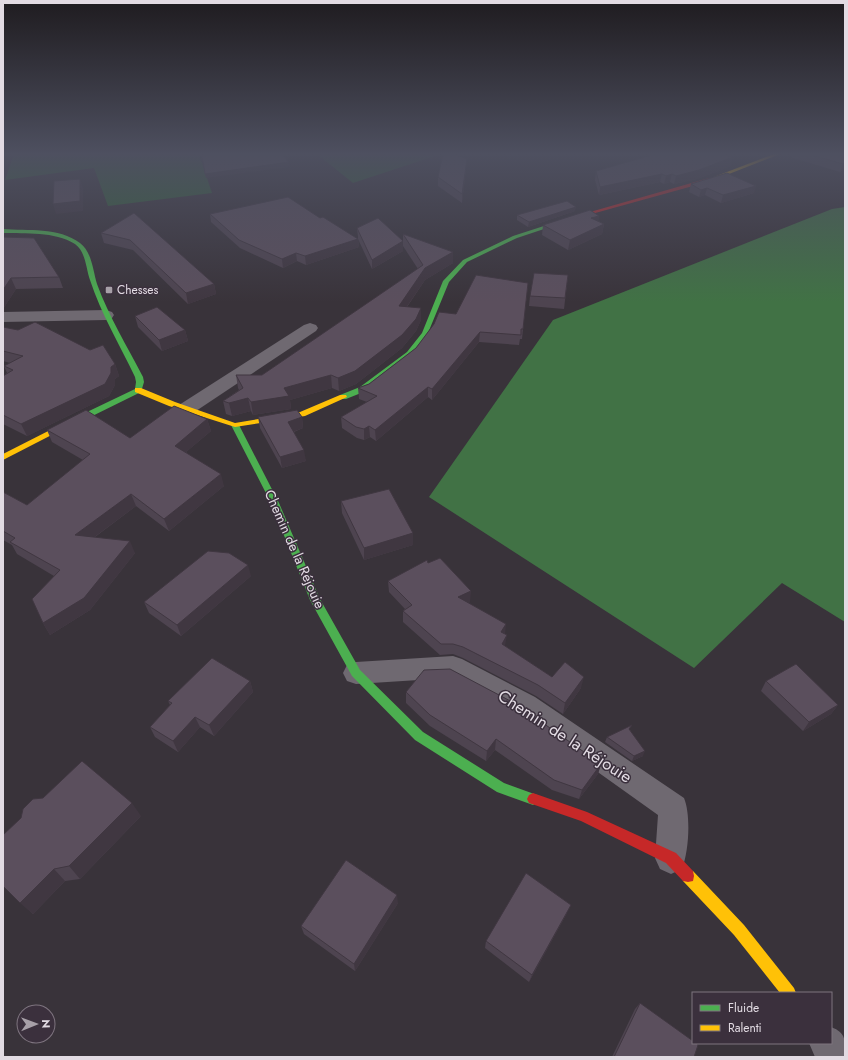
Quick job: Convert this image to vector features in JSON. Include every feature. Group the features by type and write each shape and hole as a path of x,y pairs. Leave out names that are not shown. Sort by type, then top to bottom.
{"street":[{"path":"138,390 186,409 235,425 302,414 363,389 409,353 425,333 446,281 465,261 515,236 624,203"},
{"path":"3,231 58,236 79,244 88,257 91,275 106,315 134,370 138,374 140,385 138,390 3,457"},
{"path":"3,317 106,315"},
{"path":"186,409 310,328"},
{"name":"Chemin de la Réjouie","path":"235,425 275,503 315,600 356,673 419,736 501,788 583,816 671,858 739,930 788,992"},
{"name":"Chemin de la Réjouie","path":"356,673 453,667 524,705 673,808 671,858"},
{"path":"828,1044 835,1057"}],"green space":[{"path":"107,203 128,203 108,206"},
{"path":"845,207 845,622 782,583 694,668 429,497 553,320 832,209"}],"building":[{"path":"258,203 298,203 320,218 323,217 358,239 305,256 296,253 282,259 239,240 210,214"},
{"path":"558,203 571,203 576,207 529,222 517,215"},
{"path":"590,210 599,216 591,218 604,224 570,240 543,225"},
{"path":"134,213 214,284 186,293 130,240 101,233"},
{"path":"378,218 403,241 372,260 357,228"},
{"path":"403,234 453,252 425,268 399,306 421,308 416,319 402,335 355,371 338,378 331,375 284,388 289,396 251,402 248,398 229,403 223,401 243,388 236,375 262,375 423,265"},
{"path":"3,237 34,238 59,277 11,278 3,290"},
{"path":"534,273 568,275 565,298 530,296"},
{"path":"476,275 528,283 521,335 480,332 432,389 428,387 375,430 369,426 364,429 356,427 341,417 377,396 358,388 369,384 416,348 434,324 439,312 456,314"},
{"path":"157,307 185,330 159,340 135,316"},
{"path":"35,322 90,350 103,345 115,364 111,367 111,373 105,384 21,424 3,415 3,376 13,370 4,366 23,356 3,351 3,327 18,330"},
{"path":"174,406 207,419 175,446 221,474 164,519 131,494 75,535 130,541 84,598 43,623 32,599 60,570 10,542 15,538 3,531 3,492 27,505 90,454 47,430 86,410 130,438"},
{"path":"297,410 302,417 288,422 304,450 280,457 258,417"},
{"path":"389,489 413,533 364,548 341,501"},
{"path":"208,551 229,553 248,565 177,625 144,602"},
{"path":"440,558 471,591 458,597 506,624 501,632 507,635 502,644 552,677 565,662 584,677 565,703 538,685 463,647 453,644 441,644 403,611 412,605 388,581 427,560 428,563"},
{"path":"212,658 250,681 209,725 195,717 173,741 150,727 172,703 168,701"},
{"path":"796,664 838,705 809,722 766,681"},
{"path":"450,669 516,704 601,764 582,790 554,780 496,739 487,751 430,715 406,692 424,670"},
{"path":"632,725 629,729 645,751 634,756 607,737"},
{"path":"82,761 132,803 69,866 54,869 20,903 3,886 3,835 21,818 23,809 33,799 43,798"},
{"path":"346,860 397,895 354,964 301,926"},
{"path":"526,873 571,905 532,975 486,941"},
{"path":"640,1003 692,1040 692,1044 698,1045 694,1057 614,1057"}],"traffic: fast":[{"path":"343,397 363,389 409,353 425,333 446,281 465,261 515,237 586,214"},
{"path":"3,231 32,232 61,236 78,244 82,248 87,257 98,295 139,377 140,382 138,390 67,425"},
{"path":"235,425 275,503 315,600 356,673 419,736 501,788 533,799"}],"traffic: slow":[{"path":"138,390 172,404 235,425 302,414 343,397"},
{"path":"3,457 67,425"},
{"path":"688,876 739,930 788,992"}],"traffic: jam":[{"path":"586,214 624,203"},
{"path":"533,799 583,816 671,858 688,876"}],"place":[{"name":"Chesses","path":"109,290"}]}
